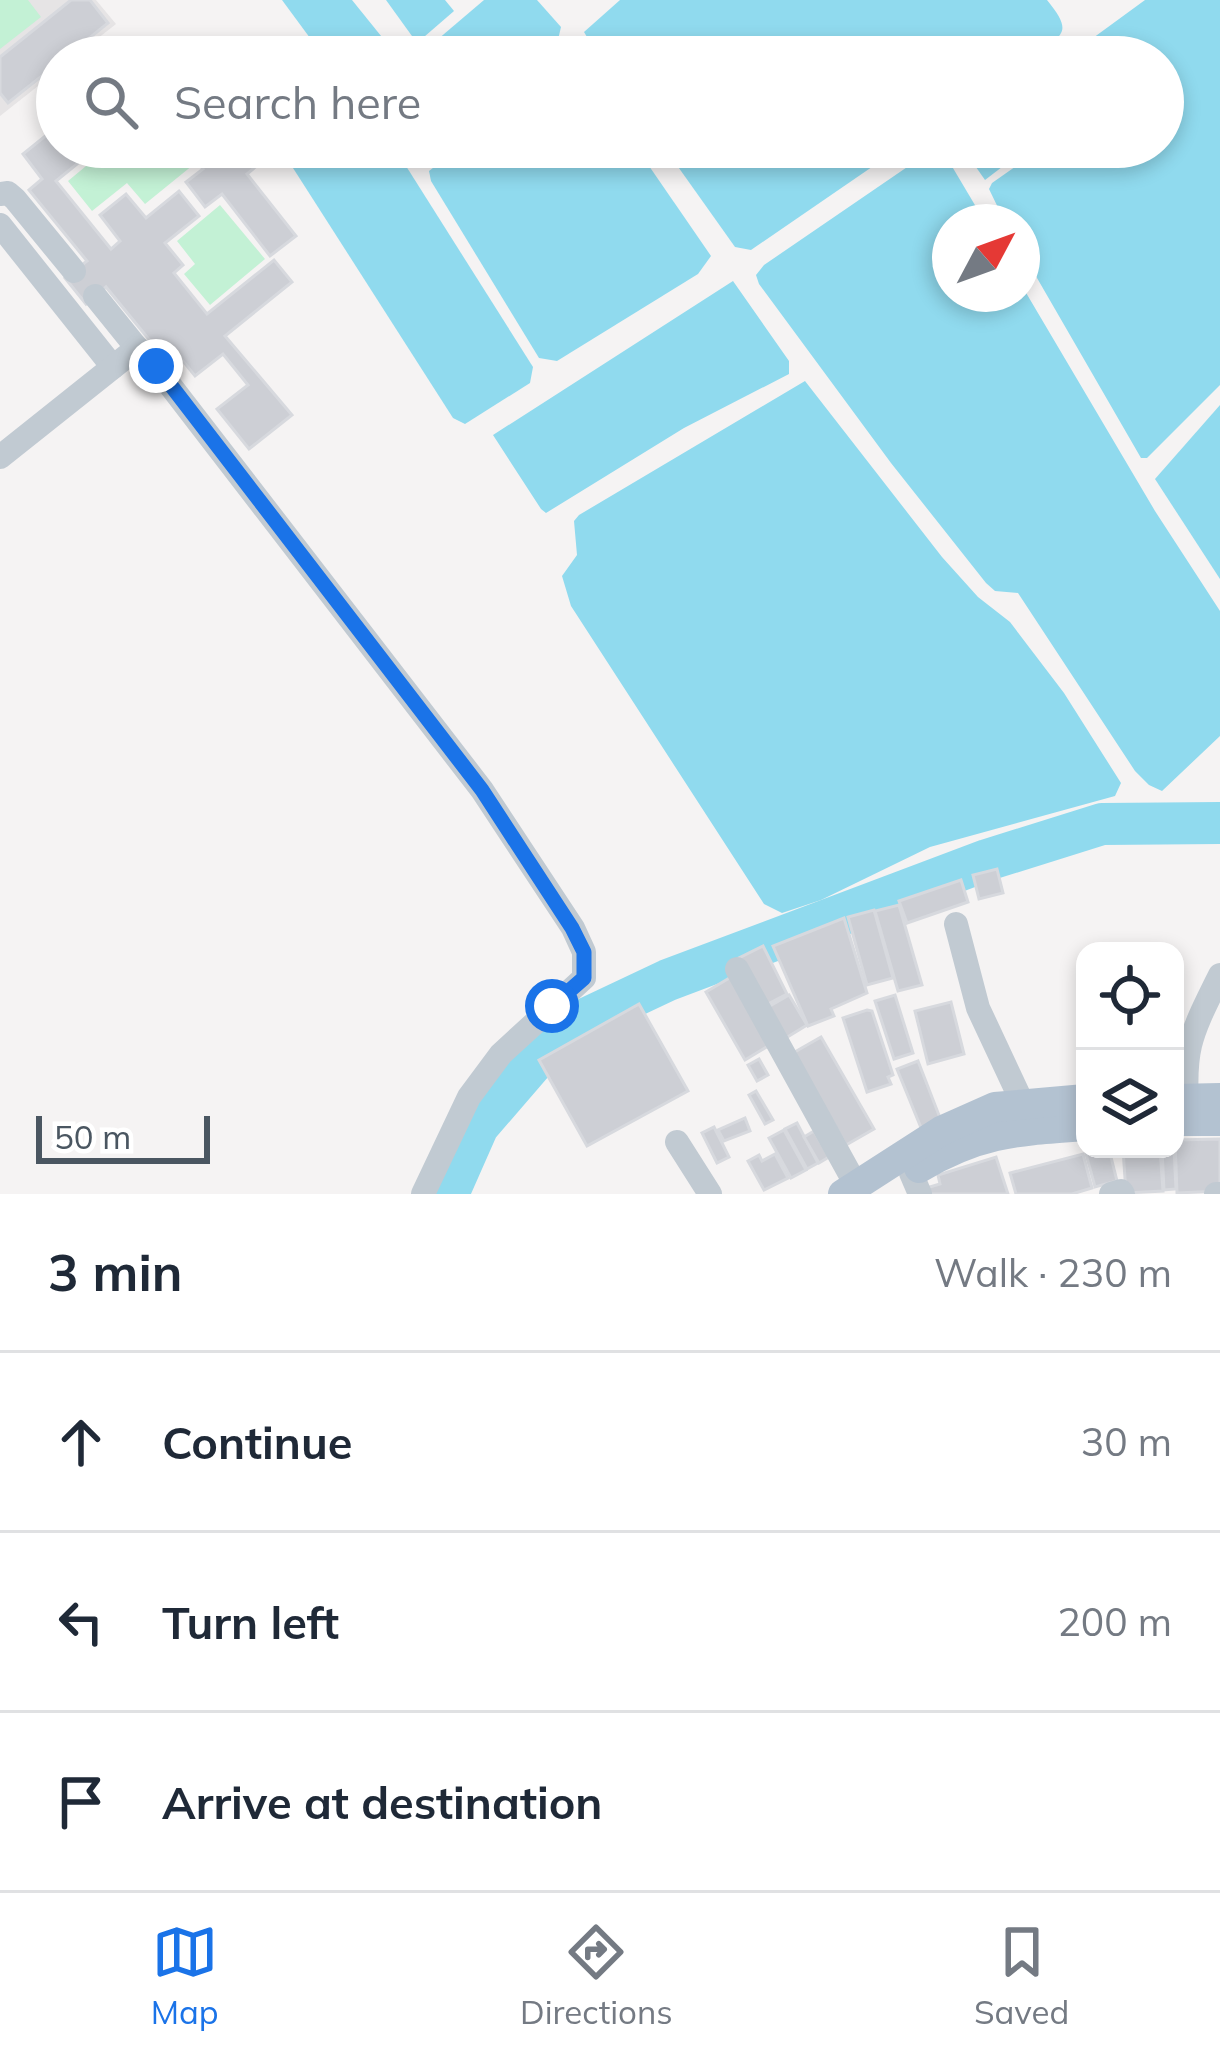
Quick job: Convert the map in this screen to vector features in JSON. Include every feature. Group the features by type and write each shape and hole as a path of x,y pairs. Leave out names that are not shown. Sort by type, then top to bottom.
{"main road":[{"path":"1184,1109 1220,1098"},
{"path":"860,1191 995,1107 1076,1099"},
{"path":"1184,1111 1220,1121"},
{"path":"860,1191 916,1184 947,1140 1076,1127"}],"street":[{"path":"0,194 15,199 74,271"},
{"path":"0,225 113,367"},
{"path":"95,296 156,366 482,790 584,952 584,978 501,1054 469,1097 423,1194"},
{"path":"0,458 137,348"},
{"path":"956,924 978,1008 1022,1102"},
{"path":"737,969 860,1191"},
{"path":"1184,1082 1188,1044 1220,975"},
{"path":"677,1142 710,1194"}],"shaded area":[{"path":"0,0 96,0 116,24 101,36 36,36 36,88 0,116"}],"green space":[{"path":"0,0 28,0 41,17 0,49"},
{"path":"84,168 189,168 145,204 127,183 92,211 68,181"},
{"path":"220,205 265,259 210,305 184,274 195,264 177,241"}],"water":[{"path":"282,0 352,0 381,36 309,36"},
{"path":"386,0 445,0 454,11 425,36 412,36"},
{"path":"484,0 537,0 561,27 559,36 442,36"},
{"path":"620,0 1047,0 1062,27 1059,36 586,36 584,32"},
{"path":"1145,0 1220,0 1220,385 1147,458 1141,458 1040,283 1040,204 996,204 989,189 1013,168 1184,168 1184,36 1096,36"},
{"path":"293,168 407,168 533,367 530,383 465,424 453,418"},
{"path":"650,168 711,256 698,274 557,361 539,358 429,171"},
{"path":"679,168 870,168 751,250 735,247"},
{"path":"906,168 953,168 974,204 932,204 932,312 1037,312 1220,611 1220,736 1162,791 1135,771 1018,593 995,591 986,583 891,463 756,275"},
{"path":"977,168 1001,168 985,180"},
{"path":"733,281 789,361 789,374 684,428 546,513 541,509 493,435"},
{"path":"805,381 942,557 978,597 1010,622 1064,693 1121,783 1115,796 930,847 821,900 782,913 764,904 571,606 562,576 577,555 574,521 579,515"},
{"path":"1220,405 1220,579 1155,479"}],"building":[{"path":"71,0 90,0 108,23 92,36 36,36 36,81 8,103 0,93 0,57"},
{"path":"36,144 36,168 72,168 56,181 111,249 120,241 100,215 126,194 146,218 179,191 199,216 165,243 183,265 174,273 207,314 274,260 292,282 225,336 292,415 249,449 217,409 248,385 223,354 195,376 175,351 165,359 106,287 86,304 65,278 87,261 29,190 42,179 23,154"},
{"path":"254,168 247,174 296,236 270,256 222,194 205,207 186,182 203,169"},
{"path":"997,869 1003,893 979,899 973,875"},
{"path":"961,880 968,902 907,923 899,901"},
{"path":"899,905 922,985 898,991 875,911"},
{"path":"874,910 893,978 867,985 848,917"},
{"path":"844,918 867,993 831,1009 834,1016 808,1026 773,946"},
{"path":"763,946 787,994 764,1006 739,958"},
{"path":"731,977 770,1045 745,1060 706,992"},
{"path":"789,995 807,1025 781,1041 763,1010"},
{"path":"895,995 913,1053 894,1059 875,1001"},
{"path":"951,1002 964,1054 928,1064 915,1011"},
{"path":"639,1004 688,1091 587,1146 539,1060"},
{"path":"872,1011 893,1075 888,1077 891,1084 867,1092 843,1018"},
{"path":"821,1037 874,1129 846,1145 793,1053"},
{"path":"759,1059 768,1075 757,1081 748,1065"},
{"path":"918,1061 942,1123 922,1130 897,1069"},
{"path":"756,1091 773,1120 765,1124 749,1095"},
{"path":"745,1118 750,1131 724,1141 718,1130"},
{"path":"797,1123 818,1163 807,1169 785,1129"},
{"path":"714,1127 729,1157 717,1163 702,1133"},
{"path":"784,1130 806,1170 791,1178 769,1138"},
{"path":"814,1131 829,1157 819,1163 804,1137"},
{"path":"1220,1139 1220,1191 1177,1193 1176,1158 1184,1158 1184,1140"},
{"path":"775,1154 788,1178 764,1190 748,1161"},
{"path":"1076,1156 1084,1158 1092,1188 1072,1194 1016,1194 1010,1173"},
{"path":"996,1157 1008,1194 925,1194 923,1189 940,1184 938,1175"},
{"path":"1087,1158 1111,1158 1117,1181 1095,1187"},
{"path":"1124,1158 1161,1158 1163,1191 1126,1193"},
{"path":"1162,1158 1174,1158 1176,1189 1164,1190"}],"waterway":[{"path":"448,1194 478,1126 560,1031 668,980 987,860 1102,824 1220,823"}],"route":[{"path":"156,366 482,790 572,928 584,952 584,978 552,1006"}]}
